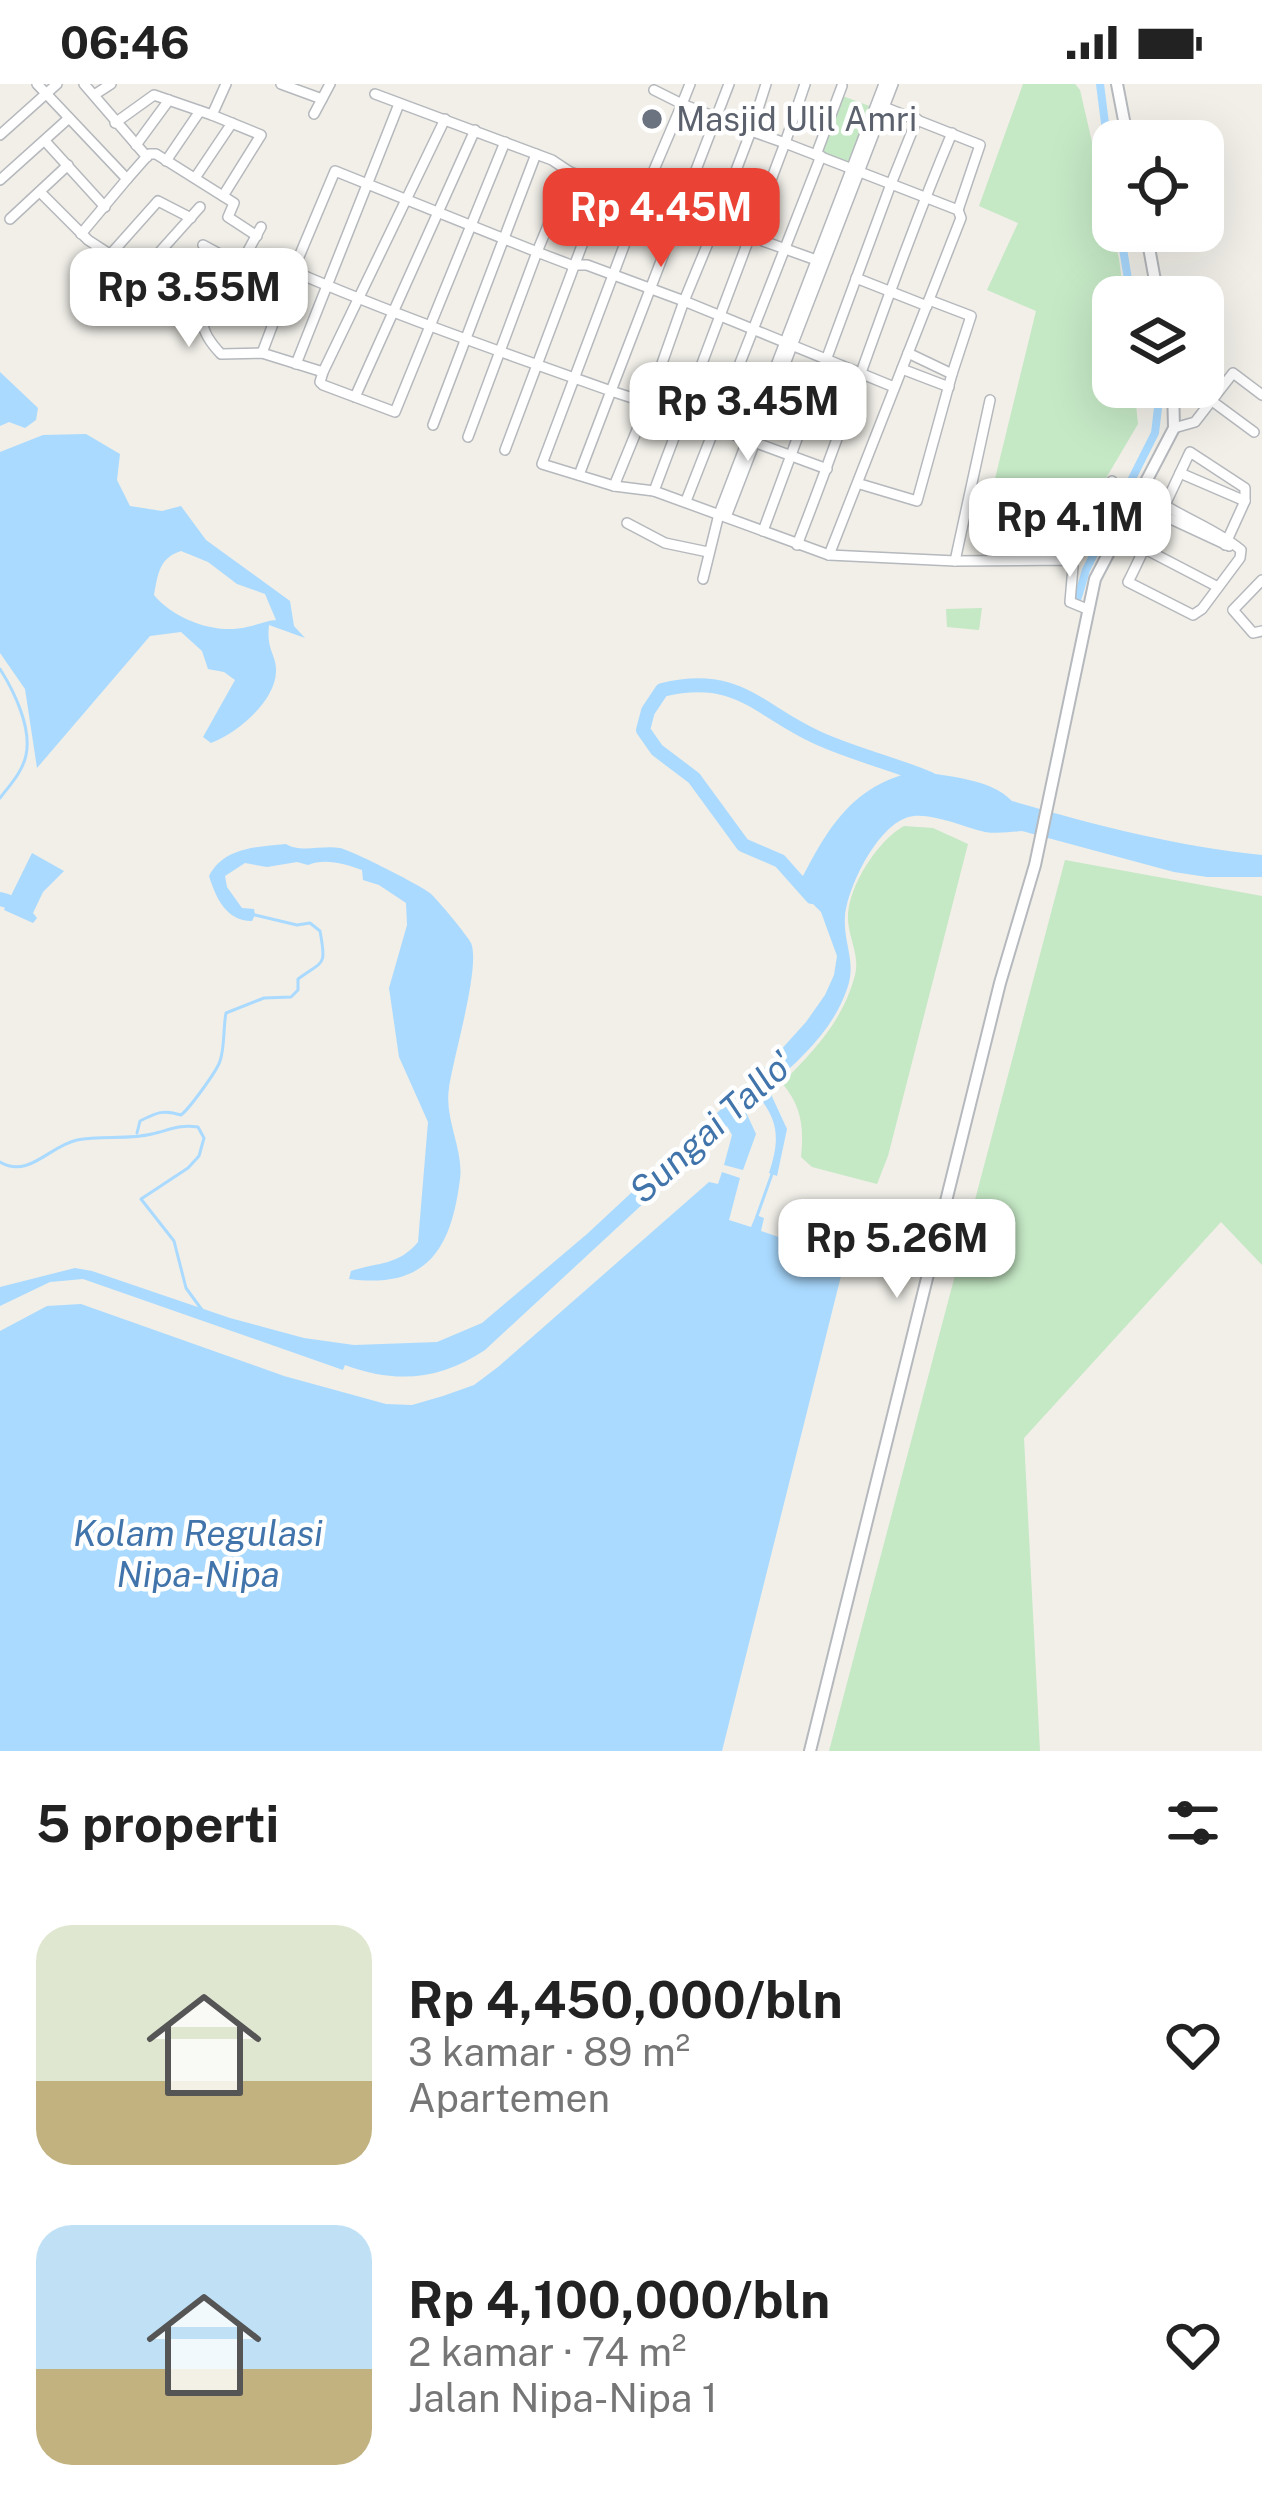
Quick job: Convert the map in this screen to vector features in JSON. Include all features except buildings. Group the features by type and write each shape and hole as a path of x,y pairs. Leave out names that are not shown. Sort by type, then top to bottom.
{"street":[{"path":"37,84 128,179"},
{"path":"0,135 57,84"},
{"path":"84,84 146,157"},
{"path":"94,94 111,84"},
{"path":"212,115 226,84"},
{"path":"281,84 322,99"},
{"path":"314,115 330,84"},
{"path":"690,84 542,464 614,486 654,490 829,554 955,561 1064,559 1072,563"},
{"path":"579,475 729,84"},
{"path":"614,486 766,84"},
{"path":"654,490 806,84"},
{"path":"856,170 889,84"},
{"path":"703,578 708,552 889,84"},
{"path":"1117,84 1124,120"},
{"path":"686,501 785,250 839,85 859,92"},
{"path":"654,90 716,119 958,210"},
{"path":"375,94 536,154 570,172 821,262"},
{"path":"115,123 152,95 261,135 224,196"},
{"path":"136,145 170,100"},
{"path":"296,364 399,104"},
{"path":"829,554 961,223 958,210 981,147 884,107"},
{"path":"166,161 200,111"},
{"path":"0,181 69,118"},
{"path":"445,119 321,384 395,412 505,142"},
{"path":"763,531 917,119"},
{"path":"195,178 232,123"},
{"path":"355,397 475,130"},
{"path":"797,545 952,133"},
{"path":"45,140 105,207"},
{"path":"81,234 146,157 152,154 166,161 234,203 228,218 259,232 240,266 200,313 208,338 221,354 262,353 323,372"},
{"path":"433,424 536,154"},
{"path":"10,219 68,165"},
{"path":"262,353 335,171 503,240 684,301 894,387"},
{"path":"467,436 570,172"},
{"path":"505,450 604,184"},
{"path":"41,193 81,234 136,273 147,270 200,207"},
{"path":"109,256 158,201 191,218"},
{"path":"203,245 240,266"},
{"path":"147,270 166,279 181,270 220,291 227,304 239,309"},
{"path":"293,271 394,313 827,469"},
{"path":"856,278 971,316 916,502 860,484"},
{"path":"908,352 952,374"},
{"path":"902,370 949,387"},
{"path":"1224,385 1233,373 1262,395"},
{"path":"955,561 990,400"},
{"path":"810,1751 1000,983 1035,865 1087,609 1102,563 1174,428 1174,408"},
{"path":"1174,428 1195,422 1206,408"},
{"path":"1221,408 1254,432"},
{"path":"1141,493 1162,511 1229,543 1241,555 1193,615 1130,585 1128,582 1145,549 1162,511 1180,473 1194,452 1245,488 1245,501 1229,543"},
{"path":"1180,473 1245,501"},
{"path":"1087,609 1070,602 1072,563 1112,481"},
{"path":"627,523 665,543 708,552"},
{"path":"1145,549 1218,587"},
{"path":"1262,580 1233,606 1235,615 1253,633 1262,631"}],"green space":[{"path":"1023,84 1075,84 1092,142 1092,252 1117,252 1121,276 1092,276 1092,408 1136,408 1138,424 1070,539 980,540 1036,311 987,290 1018,223 979,206"},
{"path":"840,95 872,107 852,163 820,151"},
{"path":"982,608 979,630 947,627 946,609"},
{"path":"904,826 933,828 968,844 877,1184 812,1167 801,1157 800,1118 782,1083 816,1047 843,1007 856,968 848,920 852,894 874,854"},
{"path":"1065,860 1262,896 1262,1265 1221,1222 1024,1438 1040,1751 829,1751"}],"water":[{"path":"0,372 38,408 36,420 25,428 9,422 0,426"},
{"path":"86,434 120,454 117,480 130,506 162,511 181,506 206,540 290,601 294,626 305,638 269,625 274,683 262,705 232,732 211,743 203,737 235,680 208,669 202,651 181,632 150,636 37,768 25,689 0,653 0,452 43,435","holes":["181,551 208,562 237,584 265,594 276,620 235,629 209,627 172,611 154,595 161,568 174,554"]},
{"path":"918,771 980,783 1012,801 1105,826 1262,855 1262,877 1174,872 1022,831 985,832 922,816 901,820 868,856 847,904 851,970 841,1004 814,1043 768,1088 787,1129 777,1176 769,1173 775,1152 774,1124 759,1097 745,1110 756,1134 743,1170 724,1165 732,1135 727,1126 485,1350 451,1368 400,1377 345,1365 343,1370 83,1279 50,1282 0,1306 0,1287 75,1268 230,1318 304,1338 354,1345 437,1342 482,1323 587,1234 760,1073 806,1022 825,995 837,956 821,912 797,888 843,813 875,787"},
{"path":"286,844 340,848 400,876 430,893 471,943 469,991 448,1100 460,1168 456,1204 450,1226 430,1260 398,1278 349,1279 351,1271 395,1259 418,1242 428,1122 399,1057 389,988 407,925 406,903 363,880 362,870 342,864 297,862 267,867 245,863 225,876 227,887 242,908 254,909 255,915 252,921 229,913 209,876 215,866 242,850"},
{"path":"32,853 64,871 43,892 33,923 4,910"},
{"name":"Kolam Regulasi Nipa-Nipa","path":"722,1172 740,1178 729,1220 751,1227 756,1215 764,1218 761,1231 844,1264 722,1751 0,1751 0,1331 47,1306 81,1304 284,1376 386,1404 412,1405 474,1385 498,1367 709,1182 718,1184"}],"waterway":[{"path":"1100,84 1105,120"},
{"path":"1124,252 1128,276"},
{"path":"1078,597 1086,570 1155,433 1158,408"},
{"path":"0,669 20,710 27,744 22,767 0,798"},
{"name":"Sungai Tallo'","path":"812,897 780,861 743,845 694,778 657,750 643,730 648,711 662,690 688,686 728,690 816,737 930,779"},
{"path":"0,899 7,901"},
{"path":"137,1133 140,1121 151,1116 181,1115 202,1090 220,1061 226,1013 264,998 291,997 298,990 298,979 321,962 320,931 310,923 297,925 255,915"},
{"path":"0,1162 20,1167 77,1140 198,1127 204,1138 199,1156 141,1199 174,1241 186,1288 202,1310"},
{"path":"757,1216 772,1174"}],"place":[{"name":"Masjid Ulil Amri","path":"652,119"}]}
